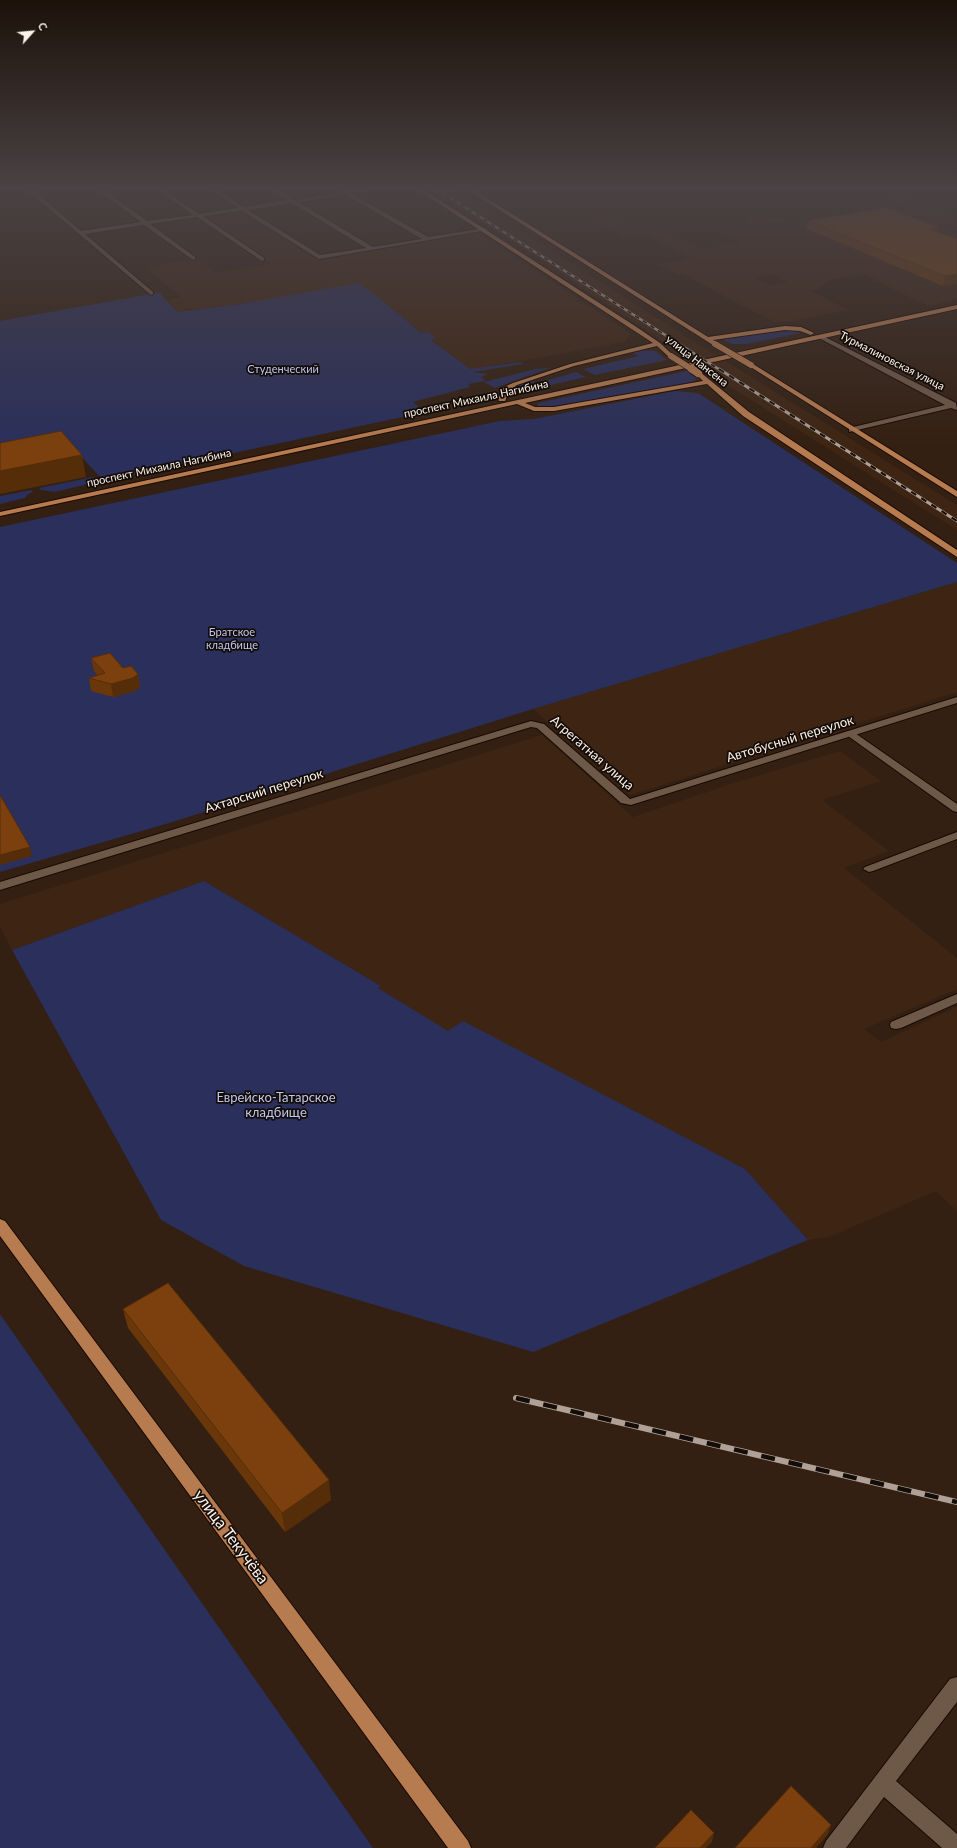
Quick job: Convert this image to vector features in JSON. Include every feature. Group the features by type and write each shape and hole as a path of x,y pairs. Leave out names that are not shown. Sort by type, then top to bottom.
{"main road":[{"name":"улица Нансена","path":"556,276 645,334 668,354 710,382 746,414 957,554"},
{"name":"улица Нансена","path":"607,276 957,495"},
{"name":"проспект Михаила Нагибина","path":"0,514 811,333 957,302"},
{"name":"проспект Михаила Нагибина","path":"0,508 502,399 519,398 821,337 957,307"},
{"path":"707,339 785,328 801,329 811,333"},
{"path":"636,348 645,343 645,334"},
{"path":"502,399 508,387 515,384 572,365 636,348 658,344"},
{"path":"636,348 668,354"},
{"path":"506,392 519,398 534,409 554,409 710,382"},
{"name":"улица Текучёва","path":"0,1225 461,1848"}],"street":[{"path":"131,276 151,293"},
{"name":"Турмалиновская улица","path":"821,337 955,407"},
{"name":"Турмалиновская улица","path":"852,430 955,407"},
{"name":"Автобусный переулок","path":"630,802 957,700"},
{"name":"Агрегатная улица","path":"536,724 625,801 630,802"},
{"name":"Ахтарский переулок","path":"0,886 536,724"},
{"path":"852,734 957,809"},
{"path":"869,869 957,835"},
{"path":"896,1025 957,998"},
{"path":"833,1848 957,1686"},
{"path":"883,1783 957,1848"}],"shaded area":[{"path":"155,276 544,276 631,334 624,342 470,370 431,339 436,338 421,333 382,300 240,304 178,312 167,300 181,297"},
{"path":"566,276 591,276 957,505 957,530 683,357 657,337"},
{"path":"687,276 762,276 755,278 770,285 787,282 776,276 857,276 831,280 817,289 809,290 848,310 792,321 773,322"},
{"path":"868,276 957,276 957,299 928,306"},
{"path":"957,582 957,692 630,795 533,709"},
{"path":"542,735 633,817 737,782 840,751 881,781 822,800 889,851 844,868 957,958 957,989 864,1029 881,1042 957,1007 957,1211 936,1191 829,1237 808,1240 745,1169 448,1032 378,988 381,986 204,881 12,950 0,926 0,904"}],"green space":[{"name":"Студенческий","path":"359,283 382,300 421,333 428,332 436,338 431,340 470,369 521,362 523,364 473,372 488,374 481,377 486,381 468,384 470,387 413,402 426,412 104,481 70,445 0,459 0,321 162,292 161,295 178,312 240,304"},
{"path":"782,330 798,330 801,332 746,344 732,344 724,340 726,338"},
{"path":"638,350 655,351 667,360 595,375 583,369 639,356 631,352"},
{"path":"550,368 495,388 484,382 536,369"},
{"path":"687,371 694,375 696,380 685,385 549,408 542,408 537,405 538,403"},
{"path":"576,372 586,377 520,392 514,390 516,386 532,381 538,383"},
{"name":"Братское кладбище","path":"675,391 698,393 957,563 957,582 533,709 169,823 0,872 0,527 500,421 534,419"},
{"path":"93,477 97,482 55,492 41,490 39,488"},
{"path":"31,490 33,492 28,494 25,498 0,504 0,496"},
{"name":"Еврейско-Татарское кладбище","path":"204,881 381,986 378,988 448,1031 463,1021 745,1169 808,1240 533,1352 244,1266 161,1220 12,950"},
{"path":"0,1314 373,1848 0,1848"}],"building":[{"path":"61,431 82,455 0,471 0,443"},
{"path":"110,653 123,668 131,666 138,674 133,678 111,684 89,678 105,673 91,658"},
{"path":"0,795 30,847 0,855"},
{"path":"168,1283 329,1480 282,1513 123,1309"},
{"path":"791,1786 831,1825 811,1848 735,1848"},
{"path":"691,1810 714,1833 700,1848 655,1848"}],"railway":[{"path":"573,276 720,370"},
{"path":"719,369 957,521"},
{"path":"516,1398 957,1502"}]}
